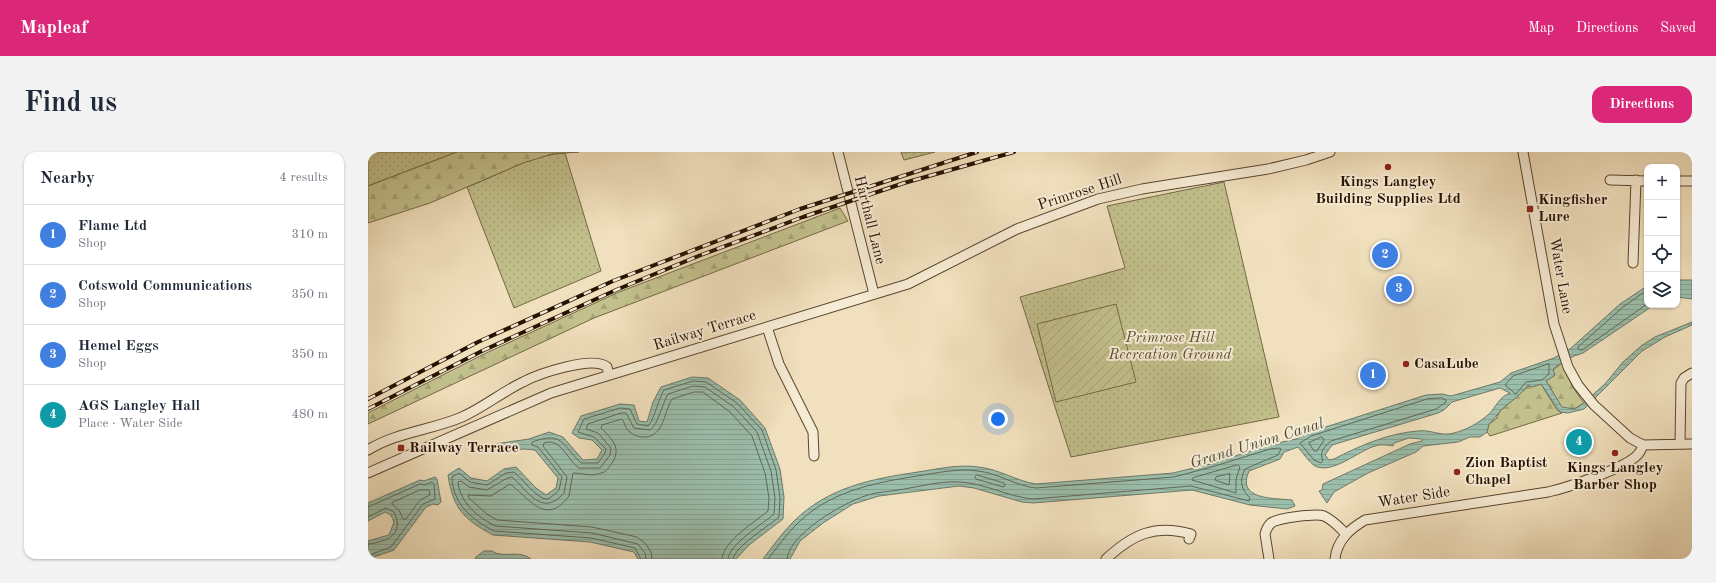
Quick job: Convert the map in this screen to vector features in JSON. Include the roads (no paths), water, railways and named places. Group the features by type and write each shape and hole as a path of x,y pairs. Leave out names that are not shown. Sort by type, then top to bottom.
{"street":[{"name":"Harthall Lane","path":"838,152 874,294"},
{"name":"Primrose Hill","path":"874,294 912,282 973,249 1017,229 1098,199 1136,190 1268,169 1306,160 1330,152"},
{"name":"Water Lane","path":"1523,152 1554,324 1568,367 1587,398 1630,438 1643,444"},
{"path":"1610,180 1644,181"},
{"path":"1634,263 1636,180"},
{"path":"1680,181 1692,182"},
{"name":"Railway Terrace","path":"368,473 551,393 874,294"},
{"path":"767,327 779,364 813,432 814,456"},
{"path":"368,450 409,433 437,426 462,417 523,382 542,374 571,366 597,362 607,367 609,375"},
{"path":"1680,443 1681,383 1684,378 1692,373"},
{"path":"1643,444 1692,444"},
{"name":"Water Side","path":"1346,534 1354,526 1375,517 1548,492 1568,487 1628,462 1639,454 1643,444"},
{"path":"1269,559 1265,534 1272,522 1313,515 1323,515 1334,522 1346,534 1336,551 1334,559"},
{"path":"1106,559 1124,544 1152,530 1165,529 1191,534"}],"water":[{"path":"1680,280 1692,280 1692,299 1680,297"},
{"path":"1644,288 1644,308 1650,308 1583,353 1574,356 1555,367 1553,370 1555,375 1546,381 1562,407 1574,409 1580,406 1605,384 1623,362 1641,346 1655,337 1692,322 1692,325 1665,337 1642,351 1584,409 1568,413 1560,412 1541,384 1532,387 1528,385 1519,395 1501,410 1489,424 1487,432 1480,437 1470,437 1458,442 1423,446 1416,452 1368,473 1334,492 1327,503 1319,491 1322,490 1323,484 1410,444 1422,441 1422,439 1409,438 1394,443 1393,446 1375,446 1338,465 1322,468 1313,465 1298,447 1284,452 1280,459 1249,471 1246,480 1248,487 1252,492 1258,496 1267,498 1292,500 1295,506 1287,509 1250,505 1192,490 1033,503 1022,502 974,488 959,486 879,496 853,504 823,523 800,541 790,559 763,559 794,521 807,509 836,492 867,482 948,467 963,466 986,468 1036,484 1173,473 1214,463 1269,445 1296,439 1310,432 1426,395 1442,394 1451,396 1500,382 1511,373 1554,358 1570,349 1620,304","holes":["1500,388 1510,393 1506,395 1485,417 1472,426 1459,432 1449,434 1427,431 1407,432 1374,441 1334,459 1329,460 1325,455 1332,445 1438,413 1444,410 1452,402"]},
{"path":"692,377 708,378 740,400 765,428 780,469 784,497 783,519 749,545 736,559 638,559 634,552 590,542 493,535 467,518 457,504 453,496 448,475 459,468 471,478 487,481 504,469 516,467 536,488 546,495 556,488 558,478 535,450 524,449 492,452 488,450 488,445 529,439 549,432 563,437 583,460 597,459 602,450 592,440 579,438 572,433 581,416 620,404 634,405 639,421 647,422 653,402 661,387"},
{"path":"435,477 437,479 441,502 438,505 433,504 426,507 394,550 368,559 368,541 389,535 394,522 391,515 385,512 368,521 368,503 420,480 424,481"},
{"path":"484,551 492,551 501,554 516,554 526,556 531,559 475,559"}],"railway":[{"path":"368,399 478,342 613,281 800,209 977,152"},
{"path":"368,409 482,351 616,290 701,255 803,217 904,183 1014,152"}],"place":[{"name":"Kings Langley Building Supplies Ltd","path":"1388,167"},
{"name":"Kingfisher Lure","path":"1530,209"},
{"name":"Cotswold Communications","path":"1385,255"},
{"name":"Hemel Eggs","path":"1399,289"},
{"name":"CasaLube","path":"1406,364"},
{"name":"Flame Ltd","path":"1373,375"},
{"name":"AGS Langley Hall","path":"1579,442"},
{"name":"Railway Terrace","path":"401,448"},
{"name":"Kings Langley Barber Shop","path":"1615,453"},
{"name":"Zion Baptist Chapel","path":"1457,472"}],"park label":[{"name":"Primrose Hill Recreation Ground","path":"1170,346"}],"water label":[{"name":"Grand Union Canal","path":"1257,444"}]}
